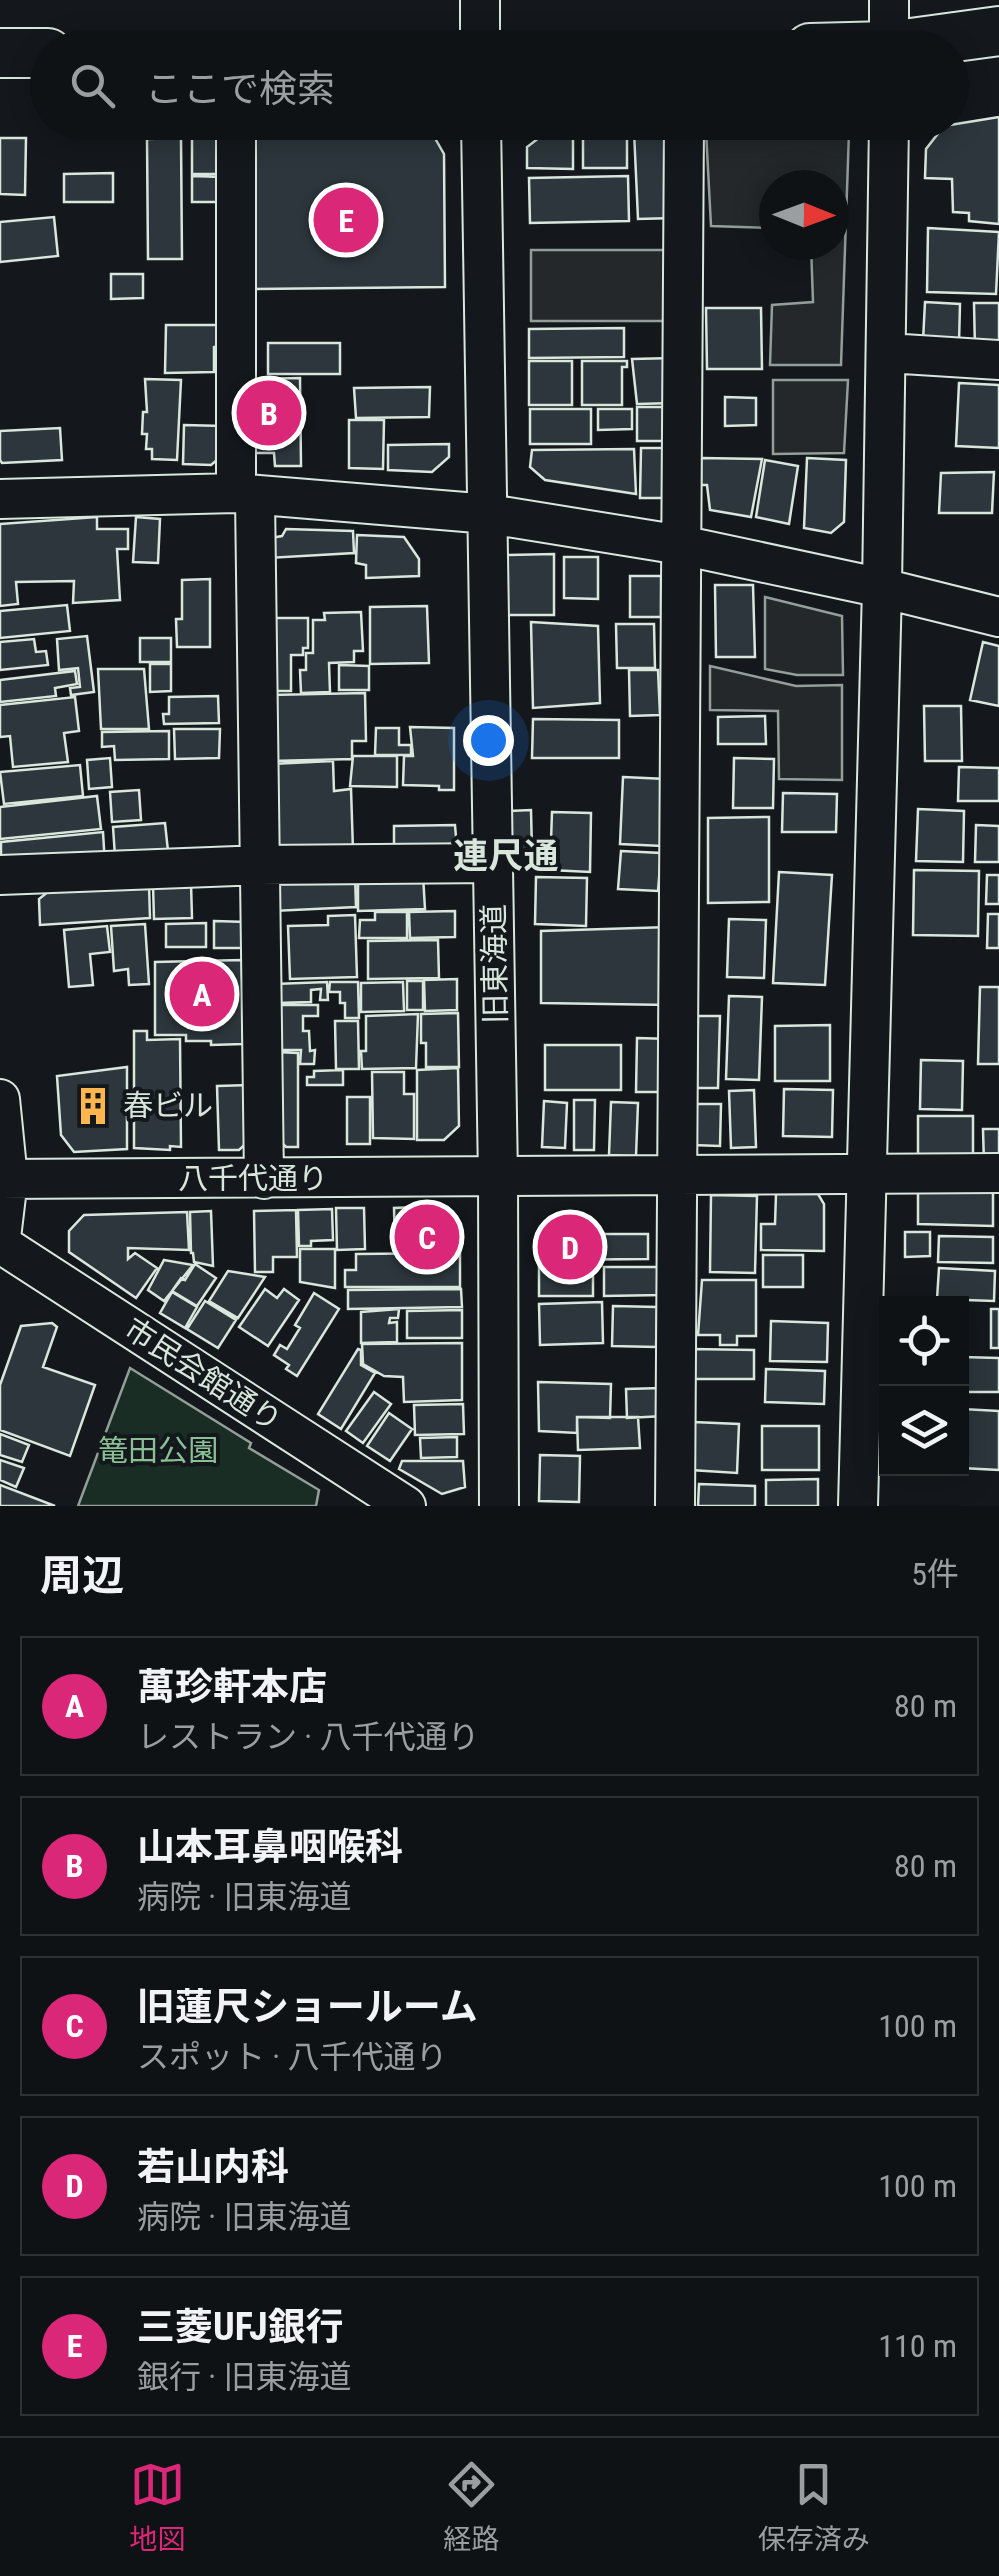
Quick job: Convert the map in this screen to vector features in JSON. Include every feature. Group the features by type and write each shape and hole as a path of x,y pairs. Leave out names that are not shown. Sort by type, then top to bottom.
{"main road":[{"path":"969,35 999,31"},
{"path":"0,53 30,54"}],"street":[{"path":"480,0 480,30"},
{"path":"889,0 889,30"},
{"path":"236,140 260,865 264,1179"},
{"name":"旧東海道","path":"482,140 498,1178 499,1506"},
{"path":"674,1506 684,140"},
{"path":"858,1506 882,588 889,140"},
{"path":"887,354 999,360"},
{"path":"0,499 245,495 489,514 681,545 999,617"},
{"path":"0,875 260,865 493,864"},
{"path":"0,1100 4,1179 0,1245"},
{"name":"八千代通り","path":"4,1179 999,1174"},
{"name":"市民会館通り","path":"0,1245 406,1506"}],"green space":[{"name":"篭田公園","path":"130,1368 319,1490 316,1506 78,1506"}],"shaded area":[{"path":"706,140 849,140 848,170 759,170 759,228 711,226"},
{"path":"531,250 672,250 672,321 531,321"},
{"path":"812,260 845,260 841,365 770,365 772,305 813,302"},
{"path":"773,380 848,380 844,453 773,454"},
{"path":"765,597 842,616 843,675 797,675 765,669"},
{"path":"710,666 796,686 842,685 842,780 779,779 778,711 710,710"}],"building":[{"path":"999,117 999,224 969,221 969,213 953,212 952,179 925,178 926,149 933,140 969,140 969,122"},
{"path":"0,138 26,138 25,195 0,194"},
{"path":"147,140 181,140 182,259 148,259"},
{"path":"192,140 223,141 223,174 192,174"},
{"path":"255,140 436,140 444,154 445,287 249,289 248,147"},
{"path":"536,140 573,140 573,169 527,168 527,147"},
{"path":"583,140 627,140 627,168 583,168"},
{"path":"634,140 669,140 674,218 638,219"},
{"path":"113,173 113,202 64,202 64,174"},
{"path":"192,176 222,177 222,202 192,202"},
{"path":"628,176 629,221 530,223 529,178"},
{"path":"54,217 58,256 0,262 0,222"},
{"path":"928,228 999,232 996,294 927,292"},
{"path":"111,274 143,274 143,298 111,299"},
{"path":"925,302 960,304 959,343 923,341"},
{"path":"974,303 999,303 999,349 975,349"},
{"path":"706,308 761,308 762,369 707,369"},
{"path":"166,325 219,325 214,372 165,373"},
{"path":"624,328 624,357 529,358 529,329"},
{"path":"268,343 340,343 340,374 268,374"},
{"path":"674,358 675,403 637,404 632,359"},
{"path":"529,361 572,361 572,405 529,405"},
{"path":"582,361 627,361 627,367 622,367 622,405 582,405"},
{"path":"300,378 301,466 275,466 274,453 250,453 249,379"},
{"path":"145,379 181,380 177,460 152,459 152,449 146,449 147,434 142,434 143,412 147,412"},
{"path":"959,383 999,385 999,448 956,446"},
{"path":"430,387 429,417 356,418 354,388"},
{"path":"725,397 756,398 756,425 725,426"},
{"path":"637,407 674,407 674,441 637,441"},
{"path":"530,409 591,409 591,444 530,444"},
{"path":"598,409 632,409 632,429 598,430"},
{"path":"349,420 384,420 383,469 349,468"},
{"path":"184,425 223,426 223,455 211,465 183,464"},
{"path":"60,428 62,460 0,460 0,431"},
{"path":"449,444 449,457 432,472 388,470 388,445"},
{"path":"641,448 673,448 672,498 640,498"},
{"path":"634,449 636,494 545,480 530,467 532,450"},
{"path":"701,458 762,459 751,517 710,510 707,485 701,485"},
{"path":"807,458 846,460 844,522 831,533 804,528"},
{"path":"765,460 798,466 789,524 756,517"},
{"path":"994,472 992,513 939,513 941,473"},
{"path":"97,517 97,529 128,529 128,549 117,549 120,600 73,603 74,581 16,582 18,604 0,606 0,524"},
{"path":"136,517 160,519 158,563 133,562"},
{"path":"286,529 353,531 354,553 268,558 270,538 282,536"},
{"path":"357,535 404,537 419,559 419,576 366,578 366,565 356,563"},
{"path":"554,554 554,615 502,615 502,555"},
{"path":"564,557 598,557 598,599 564,598"},
{"path":"630,576 661,576 661,617 630,617"},
{"path":"210,579 210,647 177,647 176,619 182,619 182,580"},
{"path":"715,585 753,585 755,657 716,657"},
{"path":"67,605 70,631 0,638 0,611"},
{"path":"427,606 429,663 370,664 370,607"},
{"path":"361,612 363,651 354,651 354,662 329,663 330,692 301,693 300,670 306,670 306,653 313,653 313,620 325,620 324,613"},
{"path":"264,618 308,618 308,648 303,648 303,655 291,655 291,691 264,691"},
{"path":"531,622 598,626 600,703 533,708"},
{"path":"616,624 654,624 655,668 617,668"},
{"path":"87,636 94,692 71,695 70,688 80,687 78,668 59,670 57,639"},
{"path":"140,638 171,638 171,662 140,662"},
{"path":"34,639 36,652 46,651 48,665 0,670 0,642"},
{"path":"983,642 999,646 999,706 970,700"},
{"path":"150,664 171,664 171,691 150,692"},
{"path":"339,665 369,666 369,690 339,690"},
{"path":"98,669 144,669 149,729 101,729"},
{"path":"629,670 658,670 660,715 630,716"},
{"path":"75,671 77,684 55,688 56,696 0,702 0,680"},
{"path":"365,693 366,741 352,741 352,759 271,761 269,695"},
{"path":"218,696 219,723 164,724 163,714 169,714 169,697"},
{"path":"75,697 79,731 64,733 68,762 13,767 10,736 0,737 0,705"},
{"path":"924,706 961,706 962,761 925,761"},
{"path":"765,716 766,744 718,744 718,717"},
{"path":"533,719 619,720 619,758 532,758"},
{"path":"410,727 454,728 454,790 403,785 404,756 413,756"},
{"path":"376,728 399,728 399,745 411,745 411,755 375,755"},
{"path":"174,729 220,729 219,758 175,759"},
{"path":"169,731 169,759 115,760 114,746 102,747 102,732"},
{"path":"353,756 397,756 397,787 350,786"},
{"path":"110,758 112,787 89,789 87,760"},
{"path":"734,758 774,759 773,808 733,808"},
{"path":"333,761 334,791 351,789 353,850 282,852 271,845 271,764"},
{"path":"80,765 83,796 4,804 0,772"},
{"path":"959,767 999,768 999,801 958,801"},
{"path":"623,777 666,779 662,846 620,844"},
{"path":"139,790 141,820 112,822 110,792"},
{"path":"783,793 837,794 836,832 782,832"},
{"path":"97,796 101,829 0,839 0,807"},
{"path":"918,809 964,811 963,862 916,861"},
{"path":"531,810 532,852 511,853 509,811"},
{"path":"552,812 591,813 590,872 550,870"},
{"path":"769,817 769,902 708,903 708,818"},
{"path":"165,823 168,851 115,856 113,827"},
{"path":"455,825 456,837 444,851 394,851 394,826"},
{"path":"976,825 999,826 999,862 975,862"},
{"path":"103,832 105,865 1,863 1,842"},
{"path":"621,851 661,853 658,891 618,889"},
{"path":"914,870 979,871 978,936 913,935"},
{"path":"779,872 832,875 825,985 773,983"},
{"path":"283,875 355,875 356,907 273,911 272,886"},
{"path":"358,875 423,875 425,909 358,911"},
{"path":"987,875 999,875 999,904 986,904"},
{"path":"536,877 587,878 586,926 535,924"},
{"path":"191,883 192,918 154,919 153,885"},
{"path":"149,885 150,918 40,925 39,899 49,891"},
{"path":"455,911 455,937 410,938 409,912"},
{"path":"375,912 407,912 407,938 359,938 360,920 375,920"},
{"path":"988,914 999,914 999,948 987,948"},
{"path":"355,915 357,977 290,979 288,926 328,925 328,916"},
{"path":"729,919 766,920 764,978 727,977"},
{"path":"214,921 247,922 247,948 214,948"},
{"path":"206,923 206,947 166,947 166,924"},
{"path":"145,924 149,984 129,985 128,969 114,971 111,926"},
{"path":"107,926 110,952 90,954 93,985 69,987 64,930"},
{"path":"669,927 670,1005 541,1003 541,931"},
{"path":"438,940 439,978 368,979 368,941"},
{"path":"242,960 243,1044 211,1045 211,1041 186,1041 186,1035 155,1035 155,962"},
{"path":"457,979 457,1010 425,1011 424,980"},
{"path":"407,981 423,981 423,1010 407,1010"},
{"path":"327,982 328,1000 320,1000 321,989 311,990 311,1002 275,1003 274,984"},
{"path":"330,982 358,982 359,1018 345,1018 345,1003 340,1003 340,992 329,992"},
{"path":"403,982 404,1011 361,1012 361,983"},
{"path":"980,987 999,987 999,1064 978,1064"},
{"path":"729,996 762,997 759,1080 726,1079"},
{"path":"275,1005 318,1005 318,1016 303,1016 310,1051 315,1050 314,1064 300,1064 301,1050 276,1050"},
{"path":"458,1013 459,1067 426,1067 421,1014"},
{"path":"418,1014 416,1068 362,1069 366,1016"},
{"path":"698,1016 720,1016 718,1088 697,1088"},
{"path":"335,1021 358,1021 359,1069 336,1069"},
{"path":"830,1025 830,1081 775,1081 775,1026"},
{"path":"134,1031 147,1031 147,1040 180,1039 181,1147 134,1148"},
{"path":"637,1038 671,1039 670,1092 636,1092"},
{"path":"545,1045 621,1045 621,1090 545,1090"},
{"path":"275,1052 298,1053 298,1147 286,1147 276,1137"},
{"path":"921,1060 963,1061 962,1110 920,1109"},
{"name":"春ビル","path":"127,1067 127,1149 74,1152 61,1135 57,1076"},
{"path":"458,1068 459,1126 444,1140 417,1140 417,1070"},
{"path":"343,1070 343,1085 307,1085 307,1077 314,1077 314,1071"},
{"path":"372,1072 404,1072 404,1094 414,1094 414,1139 373,1138"},
{"path":"250,1085 251,1139 239,1150 219,1150 217,1086"},
{"path":"784,1089 833,1090 832,1137 783,1136"},
{"path":"754,1090 756,1147 731,1148 729,1091"},
{"path":"347,1097 370,1097 370,1144 347,1144"},
{"path":"574,1100 595,1100 594,1150 574,1150"},
{"path":"544,1101 567,1103 565,1148 542,1147"},
{"path":"611,1102 638,1103 636,1156 609,1155"},
{"path":"692,1104 721,1104 720,1146 692,1145"},
{"path":"918,1116 973,1116 973,1164 918,1164"},
{"path":"983,1129 999,1129 999,1164 984,1164"},
{"path":"918,1190 993,1191 993,1226 918,1224"},
{"path":"776,1194 818,1194 824,1204 824,1251 761,1250 761,1224 775,1224"},
{"path":"711,1195 757,1196 755,1273 710,1272"},
{"path":"443,1206 460,1225 459,1250 395,1249 394,1208"},
{"path":"336,1208 364,1208 365,1249 337,1250"},
{"path":"332,1209 333,1240 299,1246 298,1210"},
{"path":"296,1210 297,1257 273,1257 273,1272 255,1272 254,1211"},
{"path":"211,1211 213,1266 194,1262 191,1253 190,1212"},
{"path":"187,1212 189,1250 128,1248 128,1259 135,1253 157,1268 136,1298 69,1252 69,1231 84,1215"},
{"path":"905,1232 930,1232 930,1256 905,1257"},
{"path":"539,1234 648,1234 648,1259 539,1260"},
{"path":"939,1236 993,1237 993,1263 938,1262"},
{"path":"300,1249 335,1249 335,1288 300,1282"},
{"path":"460,1253 460,1287 345,1287 345,1270 356,1270 356,1254"},
{"path":"763,1255 803,1255 803,1287 763,1287"},
{"path":"164,1260 193,1265 164,1301 148,1290"},
{"path":"195,1264 216,1278 197,1306 172,1291"},
{"path":"539,1267 593,1267 593,1296 539,1296"},
{"path":"604,1267 662,1267 662,1295 604,1296"},
{"path":"939,1268 995,1271 994,1301 937,1296"},
{"path":"228,1271 265,1277 238,1318 209,1301"},
{"path":"702,1280 756,1280 756,1336 737,1336 737,1345 720,1345 720,1335 698,1335"},
{"path":"265,1289 277,1298 284,1289 299,1300 268,1346 239,1327"},
{"path":"461,1289 462,1307 348,1309 348,1290"},
{"path":"172,1292 197,1307 185,1328 160,1313"},
{"path":"314,1293 339,1309 297,1376 274,1355 280,1345 287,1349 300,1328 295,1325"},
{"path":"205,1301 236,1320 218,1348 187,1329"},
{"path":"602,1302 603,1343 540,1345 539,1304"},
{"path":"613,1306 657,1307 656,1347 612,1346"},
{"path":"399,1309 398,1318 390,1318 389,1323 397,1322 397,1342 361,1343 361,1312"},
{"path":"991,1309 999,1309 999,1348 991,1348"},
{"path":"462,1310 462,1338 407,1338 407,1311"},
{"path":"771,1321 828,1323 827,1362 770,1361"},
{"path":"52,1323 57,1327 43,1367 95,1385 70,1456 0,1430 0,1385 21,1326"},
{"path":"462,1343 462,1400 404,1402 403,1377 384,1376 363,1364 362,1344"},
{"path":"358,1349 361,1365 375,1373 341,1429 318,1414"},
{"path":"691,1349 754,1350 754,1379 692,1379"},
{"path":"969,1357 999,1358 999,1392 969,1392"},
{"path":"766,1369 825,1371 824,1404 765,1402"},
{"path":"538,1382 611,1384 610,1418 577,1417 577,1433 539,1431"},
{"path":"662,1388 664,1416 627,1418 626,1389"},
{"path":"374,1392 391,1404 363,1443 346,1431"},
{"path":"463,1404 464,1434 415,1435 414,1405"},
{"path":"969,1409 999,1411 999,1470 969,1468"},
{"path":"389,1413 412,1429 390,1461 367,1446"},
{"path":"577,1417 638,1417 640,1448 578,1450"},
{"path":"693,1422 739,1424 737,1473 691,1470"},
{"path":"762,1426 819,1426 819,1470 762,1470"},
{"path":"0,1434 29,1445 22,1462 0,1455"},
{"path":"457,1437 457,1457 421,1458 420,1438"},
{"path":"540,1455 580,1456 579,1502 539,1501"},
{"path":"0,1460 24,1468 16,1487 0,1480"},
{"path":"402,1461 463,1461 465,1487 442,1494 399,1469"},
{"path":"818,1479 818,1506 766,1506 766,1480"},
{"path":"699,1484 755,1486 755,1506 698,1506"},
{"path":"0,1485 55,1506 0,1506"}],"place":[{"name":"三菱UFJ銀行","path":"346,220"},
{"name":"山本耳鼻咽喉科","path":"269,413"},
{"name":"萬珍軒本店","path":"202,994"},
{"name":"春ビル","path":"93,1106"},
{"name":"旧蓮尺ショールーム","path":"427,1237"},
{"name":"若山内科","path":"570,1247"}],"district":[{"name":"連尺通","path":"506,856"}]}
